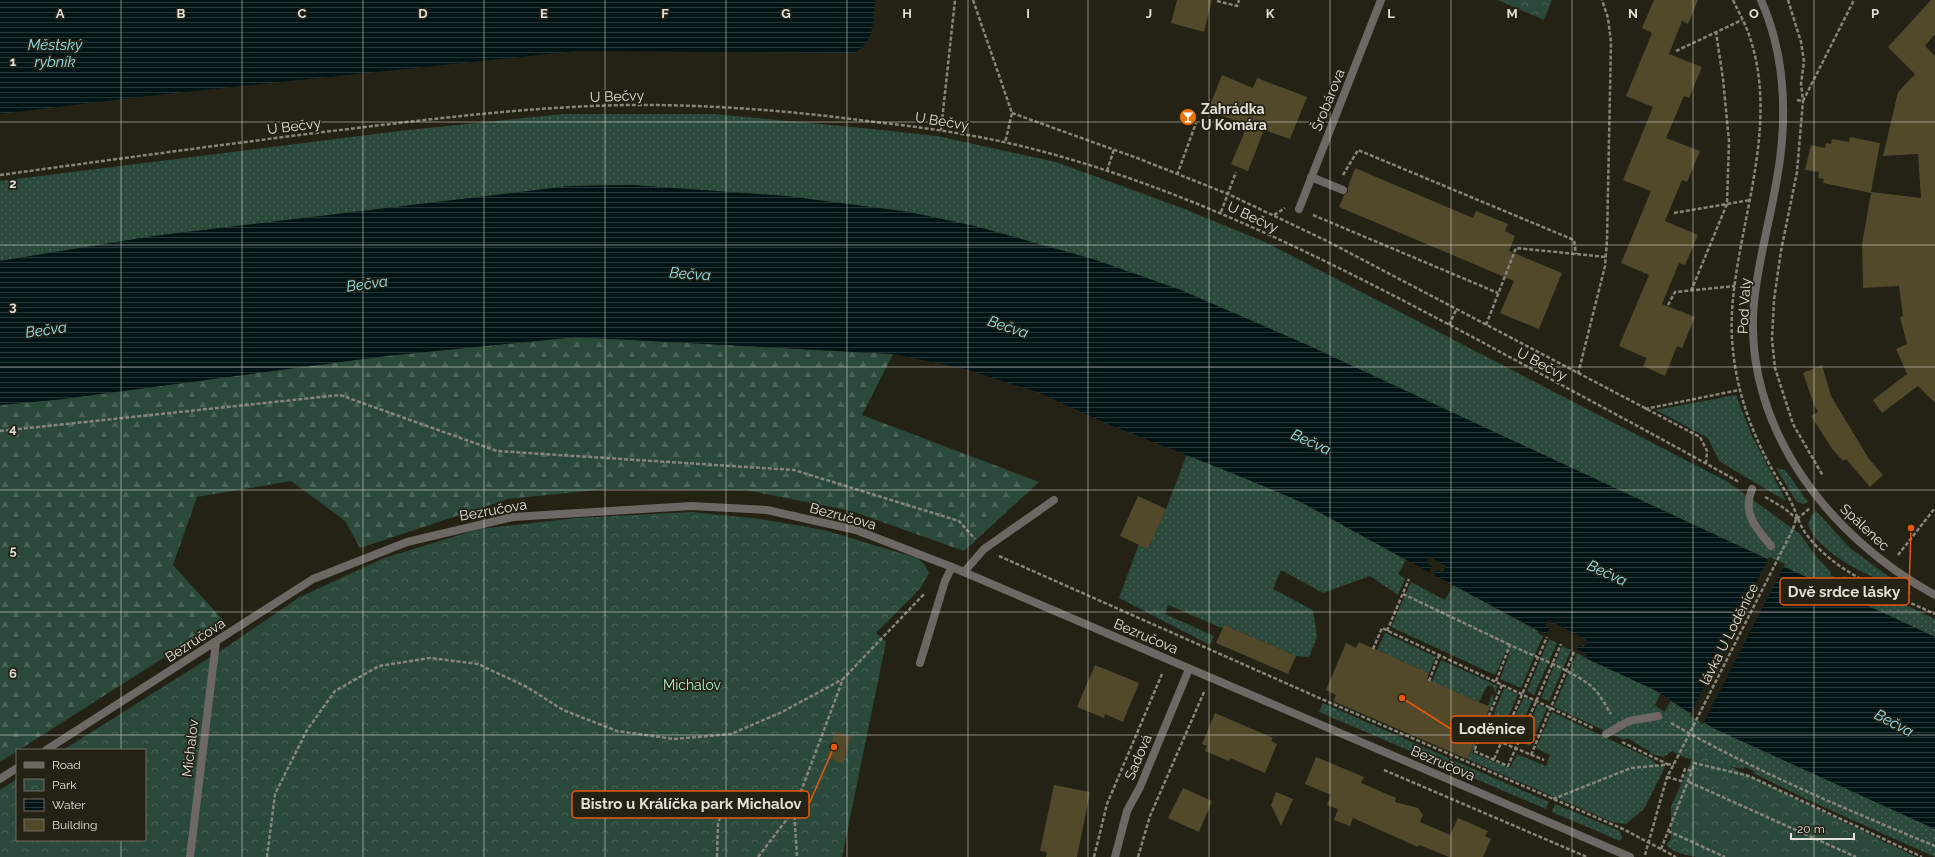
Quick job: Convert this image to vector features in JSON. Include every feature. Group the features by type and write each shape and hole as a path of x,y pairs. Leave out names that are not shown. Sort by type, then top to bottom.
{"street":[{"name":"Šrobárova","path":"1299,209 1381,0"},
{"name":"Pod Valy","path":"1761,0 1771,22 1778,54 1783,99 1780,158 1759,269 1754,304 1754,340 1758,372 1768,412 1783,444 1820,501"},
{"path":"1311,177 1343,190"},
{"path":"1752,489 1748,500 1751,519 1771,546"},
{"path":"964,572 984,549 1054,500"},
{"name":"Spálenec","path":"1820,501 1871,552 1898,573 1935,595"},
{"name":"Bezručova","path":"48,749 313,579 407,542 513,517 690,506 767,510 856,530 952,567 1630,857"},
{"path":"920,663 945,581 952,567"},
{"name":"Michalov","path":"190,857 216,642"},
{"name":"Sadová","path":"1115,857 1127,811 1140,787 1189,669"},
{"path":"1606,734 1629,722 1658,716"},
{"path":"0,779 16,769"}],"path":[{"path":"941,130 955,0"},
{"path":"973,0 1012,113 1005,143"},
{"path":"1217,1 1237,6 1239,0"},
{"path":"1578,374 1606,257 1611,42 1608,18 1602,0"},
{"path":"1788,0 1801,42 1804,61 1802,84 1803,101 1797,172 1781,251 1774,300 1772,339 1775,368 1793,424 1825,479"},
{"path":"1803,101 1854,0"},
{"path":"1676,51 1742,20"},
{"path":"1691,291 1727,204 1729,142 1723,78 1716,32"},
{"path":"1783,99 1803,101"},
{"name":"U Bečvy","path":"0,175 357,128 476,114 566,108 656,105 755,109 808,113 941,130 1036,150 1107,171 1221,212 1449,325 1706,463 1784,508 1796,519 1818,548 1841,568 1935,614"},
{"path":"1012,113 1114,149 1228,194 1329,242 1486,326 1700,437 1707,451 1706,463"},
{"path":"1177,175 1196,122"},
{"path":"1107,171 1114,149"},
{"path":"1335,187 1358,150 1574,240 1576,254"},
{"path":"1221,212 1236,172"},
{"path":"1674,213 1750,200"},
{"path":"1299,209 1498,293"},
{"path":"1486,326 1516,248 1606,257"},
{"path":"1668,305 1675,292 1735,286"},
{"path":"1449,325 1456,310"},
{"path":"1645,409 1739,390"},
{"path":"0,431 340,395 497,451 794,470 959,521 984,549 1650,842 1676,857"},
{"path":"1796,519 1812,507"},
{"path":"1898,556 1935,508"},
{"name":"lávka U Loděnice","path":"1644,857 1650,842 1667,777 1793,529 1796,519"},
{"path":"1895,552 1901,560"},
{"path":"1387,631 1409,579"},
{"path":"267,857 275,794 307,730 335,691 379,666 430,658 478,664 527,687 563,710 617,731 674,739 731,734 782,712 843,678 928,590"},
{"path":"1403,594 1566,671 1589,684 1596,690 1617,727"},
{"path":"1373,649 1382,628 1536,700 1669,765"},
{"path":"1494,759 1547,637"},
{"path":"1502,685 1474,751 1508,766 1561,644"},
{"path":"1496,681 1510,645"},
{"path":"1531,754 1574,652"},
{"path":"1429,681 1439,655"},
{"path":"1094,857 1107,804 1162,674"},
{"path":"758,857 794,810 843,678"},
{"path":"1138,857 1150,816 1204,692"},
{"path":"1658,716 1725,752 1875,821 1935,846"},
{"path":"1481,734 1544,760"},
{"path":"1660,849 1689,782 1694,763 1749,776 1922,857"},
{"path":"1553,799 1632,768 1674,764"},
{"path":"1667,777 1681,781 1685,769 1692,770"},
{"path":"1689,782 1856,857"},
{"path":"717,857 718,824 725,802 753,799 779,802 788,817"},
{"path":"794,810 797,857"},
{"path":"1668,831 1725,857"}],"green space":[{"path":"1498,0 1552,0 1544,20"},
{"path":"563,114 713,114 937,136 1056,162 1182,208 1265,242 1728,482 1800,534 1815,555 1831,572 1830,575 1842,580 1844,576 1935,619 1935,637 1303,343 909,212 786,196 632,185 570,186 154,236 0,261 0,181 399,131"},
{"path":"576,337 893,354 862,415 1039,482 964,551 851,511 746,490 607,489 508,499 360,548 345,521 291,481 197,497 173,565 223,620 20,749 16,749 16,752 0,762 0,405 63,399 385,356"},
{"path":"1736,395 1752,436 1786,501 1719,461 1708,438 1656,410"},
{"path":"1187,454 1299,501 1406,560 1398,574 1405,579 1398,595 1370,576 1323,593 1281,570 1273,589 1313,610 1317,637 1309,657 1296,656 1224,625 1222,628 1168,605 1165,614 1214,636 1210,645 1119,598 1139,544 1148,548 1166,509"},
{"path":"1776,468 1785,470 1808,502 1803,504 1796,501"},
{"path":"1816,511 1851,549 1913,594 1869,575 1839,558 1826,548 1815,537 1808,525 1811,516"},
{"name":"Michalov","path":"692,512 761,519 824,530 917,558 925,565 929,573 920,589 876,633 886,642 842,857 0,857 0,790 16,780 16,841 146,841 146,749 65,749 228,646 298,598 384,558 479,529 576,518"},
{"path":"1411,582 1445,600 1453,585 1538,631 1538,633 1543,636 1521,688 1500,679 1510,652 1506,651 1495,675 1391,627"},
{"path":"1385,633 1436,657 1429,673 1377,650"},
{"path":"1549,639 1557,643 1534,695 1527,691"},
{"path":"1562,646 1571,650 1549,701 1541,698"},
{"path":"1577,653 1657,691 1660,694 1655,705 1664,712 1671,701 1713,728 1935,829 1935,857 1810,801 1753,773 1754,771 1745,767 1743,769 1686,758 1672,751 1664,757 1651,754 1649,751 1627,738 1624,740 1554,707"},
{"path":"1441,660 1498,686 1495,693 1493,686 1487,686 1479,702 1432,682"},
{"path":"1504,688 1518,694 1501,734 1488,728"},
{"path":"1492,694 1494,699 1472,753 1510,768 1517,754 1546,766 1550,755 1536,748 1552,712 1653,760 1658,767 1660,765 1665,767 1644,809 1626,824 1612,822 1467,759 1490,707 1488,706"},
{"path":"1524,697 1532,701 1515,740 1506,736"},
{"path":"1323,703 1549,802 1546,809 1319,712"},
{"path":"1538,704 1547,708 1530,746 1521,742"},
{"path":"1696,750 1916,857 1696,857 1671,846 1671,807"},
{"path":"1555,804 1620,831 1622,838 1620,841 1552,812"},
{"path":"1673,838 1717,857 1684,854 1672,850 1667,846 1667,843"}],"water":[{"name":"Městský rybník","path":"0,0 875,0 870,36 867,42 855,53 577,51 147,96 0,114"},
{"name":"Bečva","path":"632,185 786,196 909,212 975,226 1093,259 1181,290 1303,343 1935,637 1935,829 1713,728 1657,691 1585,658 1587,654 1576,649 1579,645 1584,647 1587,640 1549,620 1546,626 1550,628 1547,635 1434,575 1437,570 1442,573 1446,566 1430,557 1426,563 1432,566 1429,572 1299,501 1108,424 1037,392 962,368 893,354 576,337 385,356 63,399 0,405 0,261 154,236 570,186"}],"pier":[{"path":"1769,557 1785,564 1703,724 1690,715"},
{"path":"1548,620 1587,640 1584,647 1579,645 1576,649 1587,655 1585,658 1574,649 1577,643 1583,645 1585,641 1549,623 1548,625 1552,628 1548,637 1537,633 1538,631 1547,635 1550,628 1545,626"}],"building":[{"path":"1177,0 1212,0 1204,32 1171,23"},
{"path":"1654,0 1698,0 1688,24 1682,21 1669,54 1702,67 1689,98 1684,96 1666,138 1700,151 1687,182 1682,180 1665,221 1698,235 1685,265 1679,263 1662,304 1695,317 1682,348 1677,346 1665,376 1643,366 1647,358 1619,346 1649,275 1621,263 1651,191 1623,180 1653,107 1626,96 1652,33 1642,28"},
{"path":"1931,0 1935,0 1935,34 1925,46 1935,56 1935,403 1918,386 1882,413 1873,400 1907,374 1896,349 1907,344 1900,317 1903,316 1899,286 1863,288 1862,244 1871,193 1823,183 1824,179 1818,178 1819,172 1805,170 1811,145 1825,148 1826,143 1831,144 1832,139 1849,142 1850,137 1880,143 1871,192 1921,198 1918,154 1883,156 1898,92 1915,74 1888,47"},
{"path":"1222,75 1253,88 1257,78 1307,97 1290,139 1264,130 1248,171 1231,164 1247,126 1208,110"},
{"path":"1355,168 1473,218 1476,211 1508,224 1505,231 1515,236 1509,251 1562,273 1539,329 1500,313 1514,281 1339,207 1344,195 1348,192 1348,187"},
{"path":"1822,365 1831,396 1869,459 1883,475 1870,487 1846,459 1843,461 1833,450 1811,416 1818,412 1814,405 1803,373"},
{"path":"1138,496 1166,509 1148,549 1120,536"},
{"path":"1224,625 1296,656 1288,674 1216,643"},
{"path":"1359,642 1429,673 1427,679 1490,707 1467,759 1333,701 1336,695 1326,690 1346,643 1356,648"},
{"path":"1095,665 1139,683 1123,722 1105,714 1104,718 1077,707"},
{"path":"1215,713 1273,738 1271,741 1277,744 1265,773 1230,758 1229,761 1205,751 1207,746 1202,744"},
{"path":"835,731 851,736 843,764 827,757"},
{"path":"1316,757 1364,777 1361,783 1396,798 1395,802 1418,808 1423,815 1420,822 1450,835 1458,818 1488,831 1485,836 1491,839 1483,857 1449,857 1419,845 1418,847 1353,818 1350,826 1334,820 1338,809 1327,805 1331,795 1305,784"},
{"path":"1054,785 1090,792 1077,857 1046,857 1047,852 1040,851"},
{"path":"1183,788 1212,801 1199,832 1168,818"},
{"path":"1276,792 1293,799 1281,826 1271,805"}],"place":[{"name":"Zahrádka U Komára","path":"1188,117"},
{"name":"Dvě srdce lásky","path":"1911,528"},
{"name":"Loděnice","path":"1402,698"},
{"name":"Bistro u Králíčka park Michalov","path":"834,747"}]}
